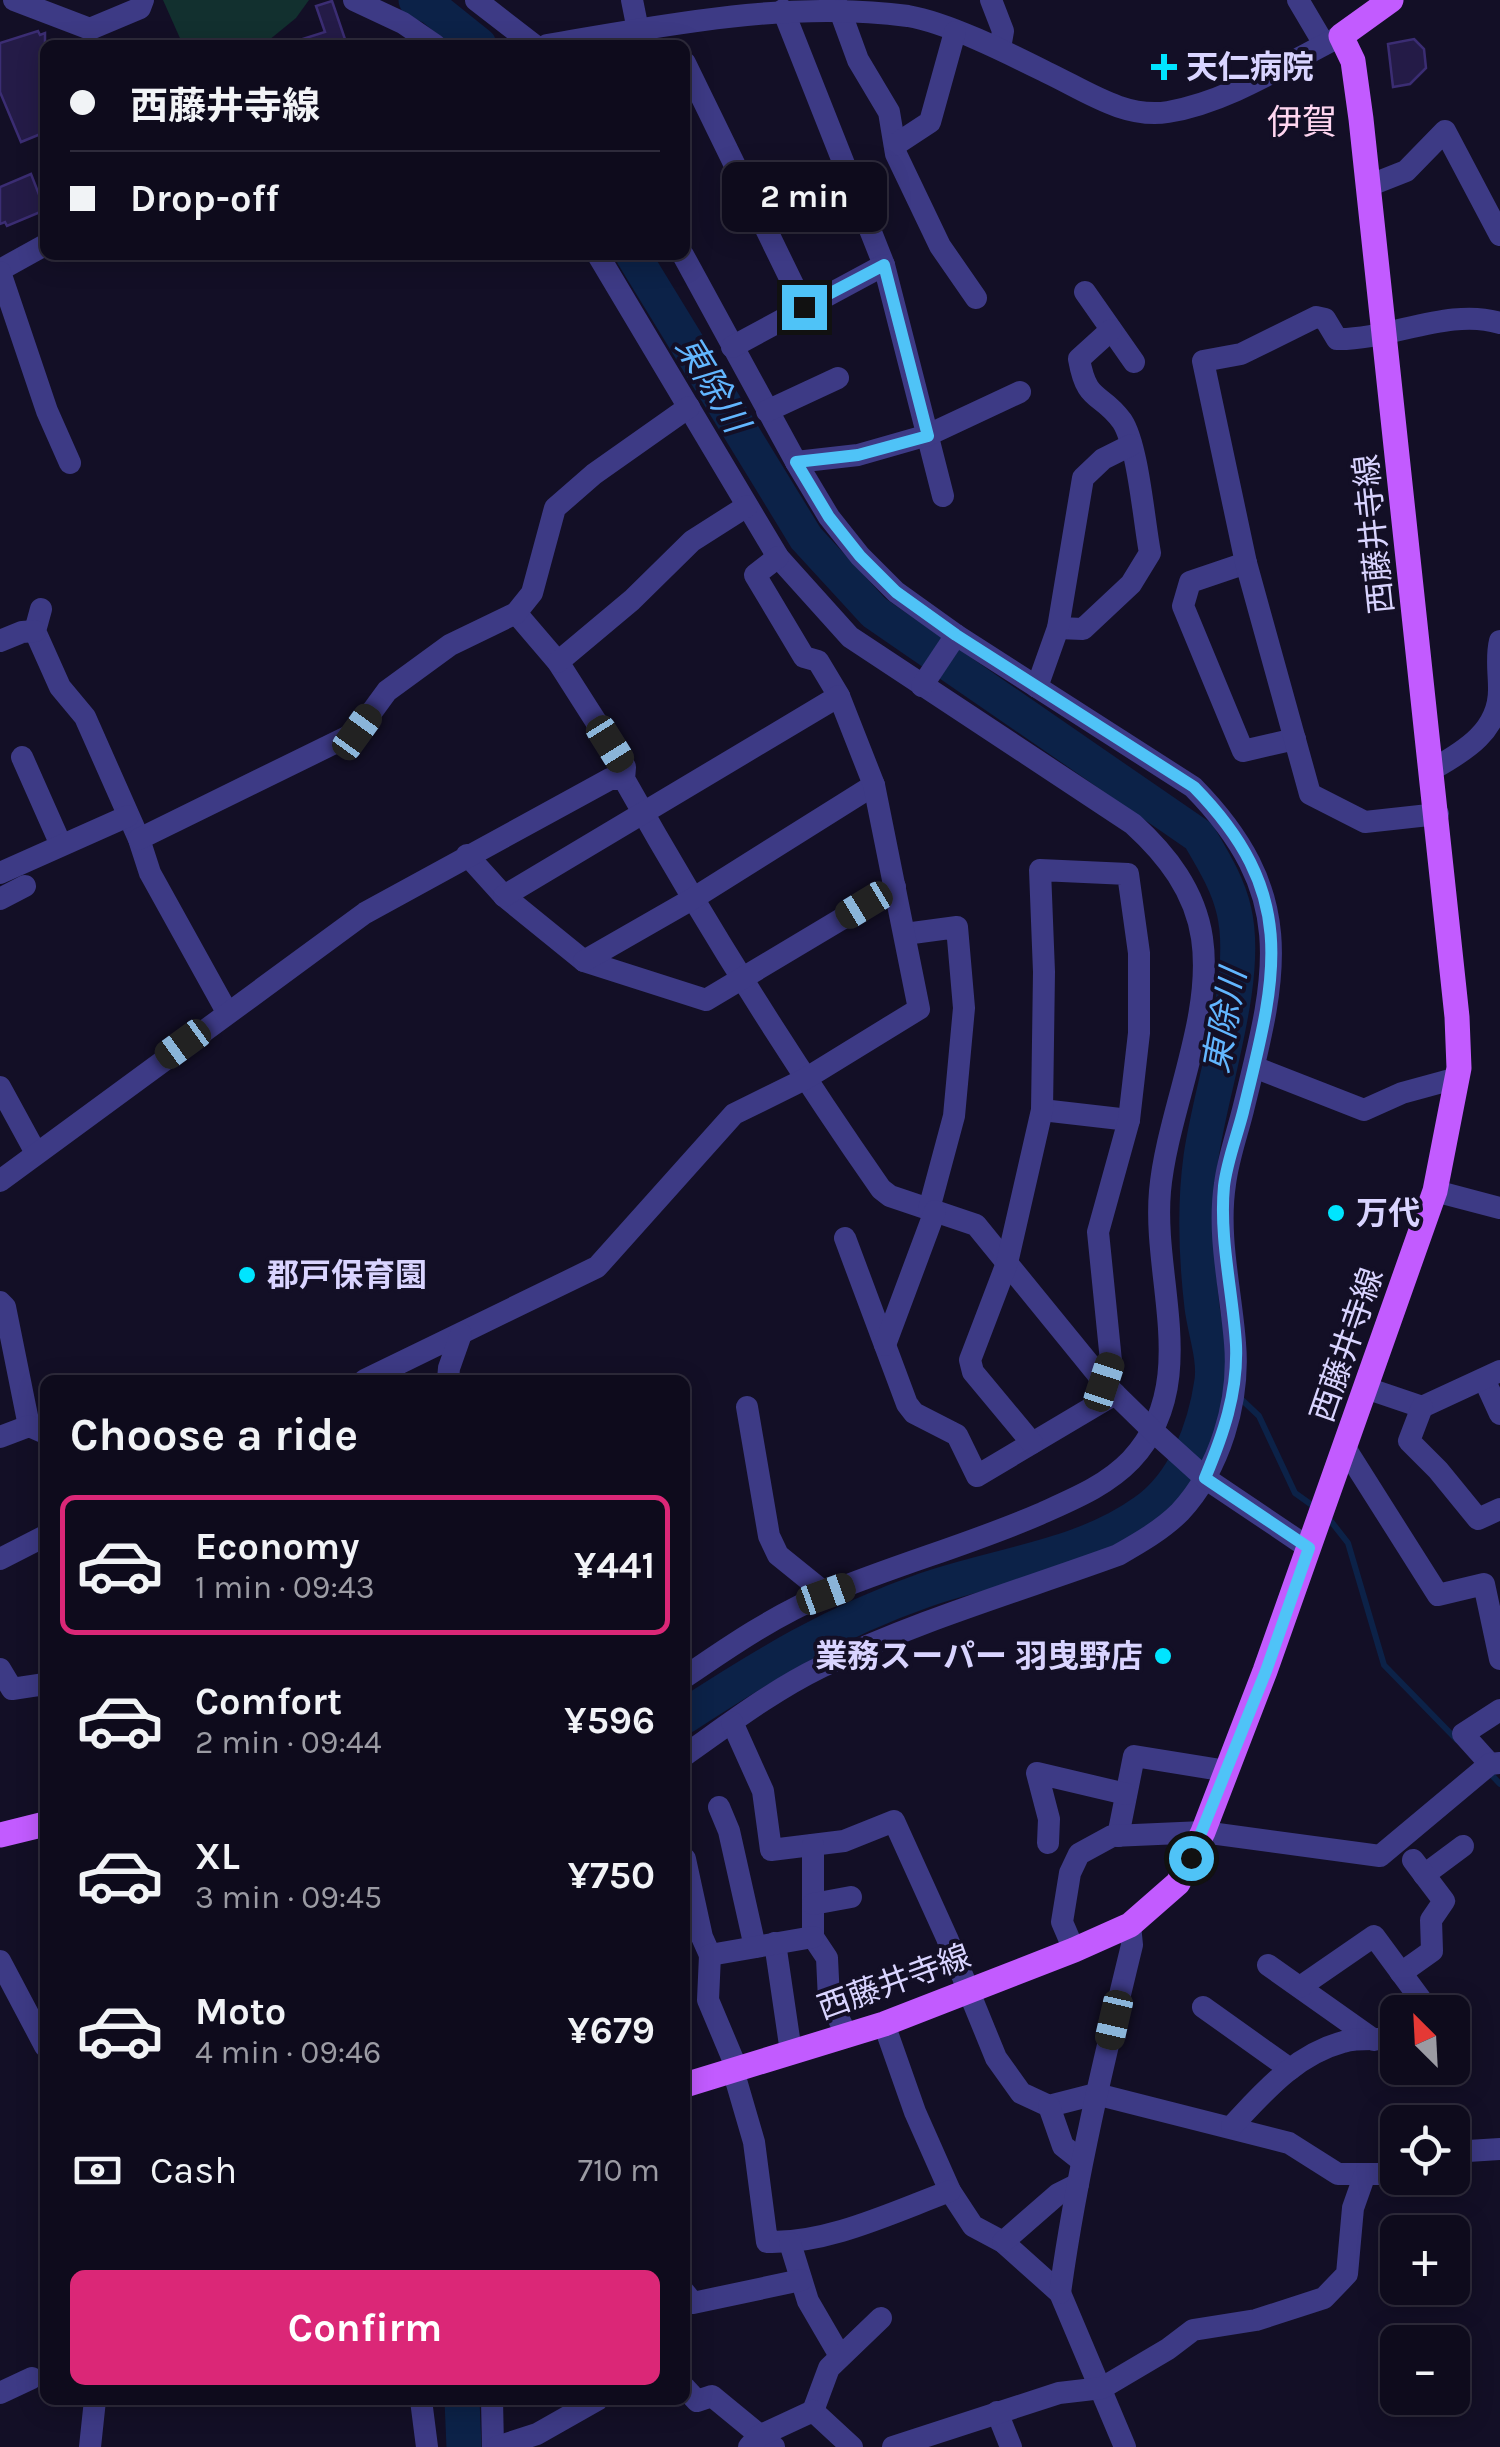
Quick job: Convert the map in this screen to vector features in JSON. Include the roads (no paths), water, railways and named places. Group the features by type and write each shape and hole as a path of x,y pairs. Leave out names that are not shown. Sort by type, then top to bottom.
{"main road":[{"path":"1332,40 1391,0"},
{"name":"西藤井寺線","path":"690,2082 884,2024 1074,1950 1130,1925 1178,1883 1204,1832 1227,1771 1435,1191 1457,1078 1457,1017 1368,186 1352,61 1332,40"},
{"path":"0,1835 40,1825"}],"street":[{"path":"14,0 90,29 140,8 143,0"},
{"path":"354,0 428,40"},
{"path":"476,0 528,40"},
{"path":"632,0 638,30"},
{"path":"991,0 1002,30 1000,48"},
{"path":"577,40 638,30 671,35 783,10 839,8 913,17 1000,48 1121,109 1164,113 1200,104 1332,40 1298,0"},
{"path":"839,8 858,60 889,112 895,146 940,246 976,298"},
{"path":"783,10 884,265 943,496"},
{"path":"895,146 930,122 954,32"},
{"path":"690,74 804,307"},
{"path":"1368,186 1406,171 1444,130 1500,235"},
{"path":"40,248 0,271 47,411 70,464"},
{"path":"601,260 778,557 850,638 924,682 1133,824 1163,851 1196,911 1202,940 1203,974 1192,1047 1160,1192 1160,1248 1171,1366 1153,1431 1129,1461 1090,1491 999,1532 826,1594 740,1639 690,1674"},
{"path":"686,260 796,462 829,517 860,556 952,638 1038,687 1194,787 1237,839 1265,896 1273,940 1271,980 1254,1067 1224,1185 1225,1246 1236,1348 1234,1394 1205,1478 1180,1512 1150,1537 1118,1555 880,1642 820,1668 690,1751"},
{"path":"732,347 884,265"},
{"path":"1086,292 1134,362"},
{"path":"1438,814 1365,822 1310,794 1246,563 1203,360 1240,354 1316,317 1325,319 1337,339 1361,339 1468,318 1500,323"},
{"path":"1058,628 1083,628 1132,584 1150,553 1131,446 1122,422 1084,385 1079,359 1112,330"},
{"path":"766,411 838,378"},
{"path":"796,462 858,455 928,436 1020,392"},
{"path":"138,839 357,732 387,691 450,645 516,613 532,593 555,508 594,474 689,407"},
{"path":"1038,687 1058,628 1083,478 1103,460 1131,446"},
{"path":"558,662 632,600 692,541 747,506"},
{"path":"375,1375 597,1267 734,1114 805,1079 919,1010 874,786 839,696 818,661 804,657 755,574 778,557"},
{"path":"1246,563 1190,582 1183,606 1243,751 1294,739"},
{"path":"516,613 558,662 624,767 624,779 643,813 742,978 881,1190 976,1225 1110,1388 1153,1431 1205,1478 1309,1548"},
{"path":"0,641 38,620 60,687 85,716 150,873 227,1012"},
{"path":"924,682 952,638"},
{"path":"1433,769 1470,749 1490,724 1500,693 1500,641"},
{"path":"504,896 839,696"},
{"path":"22,756 61,845"},
{"path":"0,1181 364,913 610,779 624,779"},
{"path":"584,961 874,786"},
{"path":"0,873 128,816"},
{"path":"467,855 504,896 584,961 706,1000 895,887"},
{"path":"1032,1443 973,1372 970,1360 1007,1263 1042,1110 1044,972 1040,870 1128,874 1139,953 1138,1033 1128,1120 1098,1232 1111,1361 1110,1388"},
{"path":"0,899 25,886"},
{"path":"885,1346 932,1210 954,1116 964,1008 956,927 905,934"},
{"path":"1254,1067 1364,1110 1402,1093 1457,1078"},
{"path":"0,1087 36,1153"},
{"path":"1042,1110 1128,1120"},
{"path":"1435,1191 1500,1208"},
{"path":"846,1238 907,1404 914,1413 957,1435 977,1476 1110,1388"},
{"path":"0,1302 6,1308 37,1429 0,1437"},
{"path":"448,1375 461,1334"},
{"path":"1366,1388 1422,1407 1492,1375 1500,1414"},
{"path":"747,1407 769,1536 778,1555 826,1594"},
{"path":"1422,1407 1409,1441 1478,1519 1500,1509"},
{"path":"1345,1448 1438,1595 1484,1584 1500,1660"},
{"path":"0,1558 40,1538"},
{"path":"0,1669 12,1689 40,1685"},
{"path":"1074,1950 1062,1922 1070,1873 1079,1854 1090,1845 1118,1836 1204,1832 1380,1856 1495,1763 1463,1734 1500,1710"},
{"path":"732,1722 763,1790 771,1850 844,1841 894,1821 996,2058 1022,2092 1049,2106 1096,2094 1289,2142 1338,2174 1380,2174"},
{"path":"1118,1836 1134,1756 1227,1771"},
{"path":"1048,1843 1048,1819 1037,1774 1126,1794"},
{"path":"719,1807 765,1945 791,2052"},
{"path":"813,1845 813,1937 827,1958 828,2000 847,2035"},
{"path":"1401,1973 1432,1950 1431,1920 1444,1901 1419,1868 1463,1846"},
{"path":"690,1882 710,1955 708,2000 735,2069 754,2142 767,2242 790,2243 833,2232 950,2191"},
{"path":"813,1904 851,1897"},
{"path":"1060,2293 1082,2161 1132,1945 1130,1925"},
{"path":"1300,1987 1374,1936 1417,1995"},
{"path":"710,1955 813,1937"},
{"path":"0,1960 40,2036"},
{"path":"1268,1965 1380,2035"},
{"path":"1202,2006 1290,2069"},
{"path":"884,2024 915,2112 950,2191 973,2226 1003,2242 1060,2293 1125,2447"},
{"path":"1232,2126 1301,2059 1344,2041 1380,2039"},
{"path":"1049,2106 1063,2146 1082,2161"},
{"path":"1470,2151 1500,2149"},
{"path":"894,2447 1059,2392 1102,2388 1168,2350 1193,2330 1256,2320 1324,2298 1346,2274 1354,2208 1365,2174"},
{"path":"1003,2242 1058,2194 1078,2184"},
{"path":"790,2243 808,2301 840,2356"},
{"path":"690,2300 693,2303 801,2280"},
{"path":"690,2393 697,2401 712,2396 760,2443 813,2410 829,2368 881,2318"},
{"path":"0,2392 32,2378"},
{"path":"90,2447 96,2405"},
{"path":"423,2405 427,2447"},
{"path":"492,2405 495,2447 537,2434 588,2405"},
{"path":"813,2410 852,2447"},
{"path":"997,2412 1011,2447"}],"waterway":[{"name":"東除川","path":"416,0 433,8 473,40"},
{"name":"東除川","path":"636,260 806,538 874,612 1199,836 1228,891 1238,938 1233,1000 1206,1129 1197,1195 1198,1269 1212,1381 1204,1418 1182,1471 1144,1512 1094,1540 892,1602 772,1662 690,1713"},
{"path":"1212,1378 1230,1391"},
{"path":"1240,1398 1259,1416 1295,1493 1316,1508"},
{"path":"1326,1515 1348,1543 1384,1665 1457,1740"},
{"path":"1487,1770 1500,1784"},
{"name":"東除川","path":"462,2405 464,2447"}],"place":[{"name":"天仁病院","path":"1164,67"},
{"name":"万代","path":"1336,1213"},
{"name":"郡戸保育園","path":"247,1275"},
{"name":"業務スーパー 羽曳野店","path":"1163,1656"}],"district":[{"name":"伊賀","path":"1302,122"}]}
